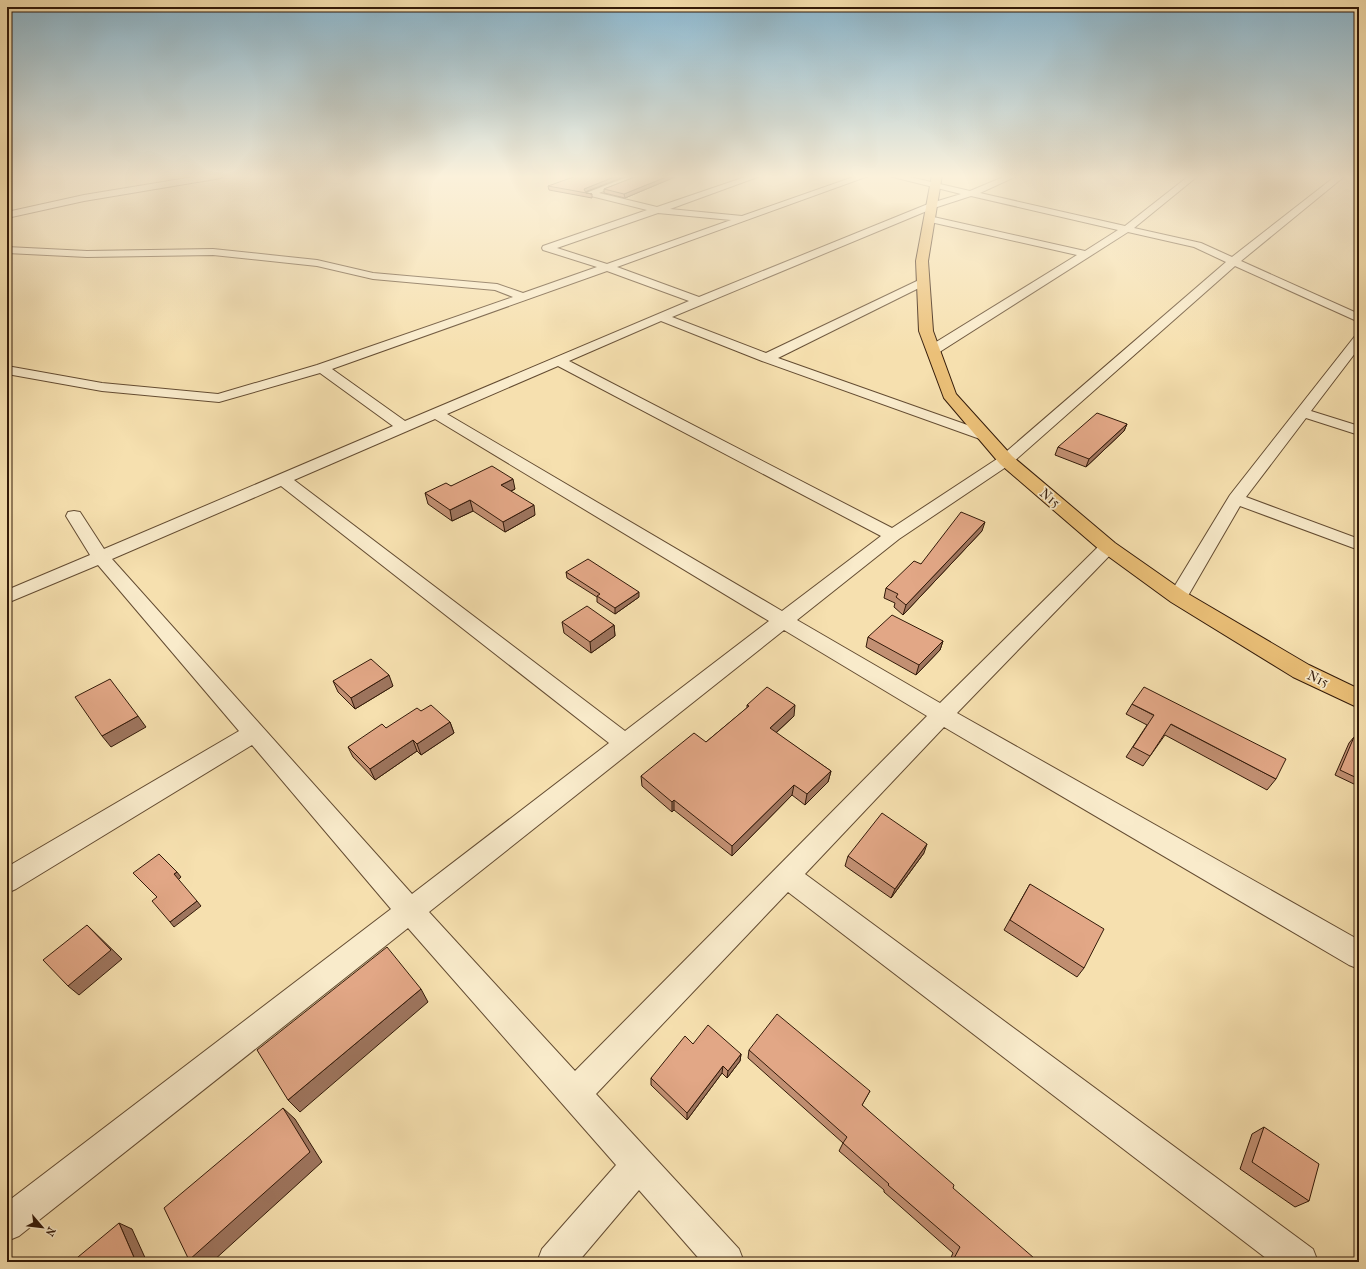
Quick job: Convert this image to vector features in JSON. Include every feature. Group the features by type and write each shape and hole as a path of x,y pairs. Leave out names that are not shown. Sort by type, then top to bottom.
{"main road":[{"name":"N15","path":"926,234 922,261 926,332 949,395 1006,460 1108,547 1178,597 1301,671 1359,699"}],"street":[{"path":"587,234 547,248 607,267 699,301"},
{"path":"7,370 102,387 219,398 322,368 699,234"},
{"path":"7,597 699,301 872,234"},
{"path":"1013,234 1086,254"},
{"path":"933,350 1118,234"},
{"path":"1145,234 1197,245 1234,260 1359,318"},
{"path":"7,1224 893,535 1006,460 1234,260 1267,234"},
{"path":"7,250 87,254 213,252 317,263 373,276 497,287 524,297"},
{"path":"766,358 923,282"},
{"path":"661,317 766,358 985,436"},
{"path":"1178,597 1236,499 1304,413 1359,339"},
{"path":"558,361 893,535"},
{"path":"322,368 404,427"},
{"path":"1304,413 1359,431"},
{"path":"435,414 942,715 1359,955"},
{"path":"282,479 625,743"},
{"path":"1236,499 1359,545"},
{"path":"74,516 100,556 254,733 409,910 726,1262"},
{"path":"575,1094 942,715 1108,547"},
{"path":"7,880 254,733"},
{"path":"787,876 1300,1262"},
{"path":"555,1262 638,1164"}],"building":[{"path":"1097,413 1127,424 1089,459 1058,447"},
{"path":"492,466 513,479 501,485 534,505 503,522 470,500 450,510 425,493 446,483 451,486"},
{"path":"961,512 985,522 906,605 896,597 898,594 886,588 914,561 921,564"},
{"path":"588,559 639,592 615,608 597,596 600,594 566,572"},
{"path":"587,606 614,625 590,642 562,622"},
{"path":"892,615 943,641 919,665 868,637"},
{"path":"371,659 389,675 351,698 333,681"},
{"path":"110,679 138,716 102,736 75,697"},
{"path":"767,687 795,705 770,728 831,771 807,794 794,785 732,846 674,800 672,802 641,776 694,733 706,742 749,706 747,705"},
{"path":"1144,687 1286,759 1276,779 1171,724 1150,756 1133,747 1154,715 1132,704"},
{"path":"431,705 450,722 417,744 413,740 370,769 348,747 382,724 386,728 417,708 421,711"},
{"path":"1354,737 1359,739 1359,779 1340,770"},
{"path":"882,813 927,844 895,889 848,856"},
{"path":"159,854 177,872 174,874 197,901 170,922 152,901 157,897 133,873"},
{"path":"1030,884 1104,929 1084,968 1010,920"},
{"path":"87,925 111,950 68,986 43,960"},
{"path":"387,947 421,989 288,1100 257,1050"},
{"path":"777,1014 870,1091 862,1105 954,1185 953,1188 1034,1258 1032,1262 952,1262 960,1247 888,1185 889,1184 843,1143 847,1137 749,1050"},
{"path":"708,1025 741,1054 728,1071 723,1066 687,1113 651,1078 685,1036 693,1044"},
{"path":"283,1108 310,1152 189,1260 164,1208"},
{"path":"1264,1127 1319,1164 1309,1201 1252,1162"},
{"path":"119,1223 136,1262 72,1262"}]}
